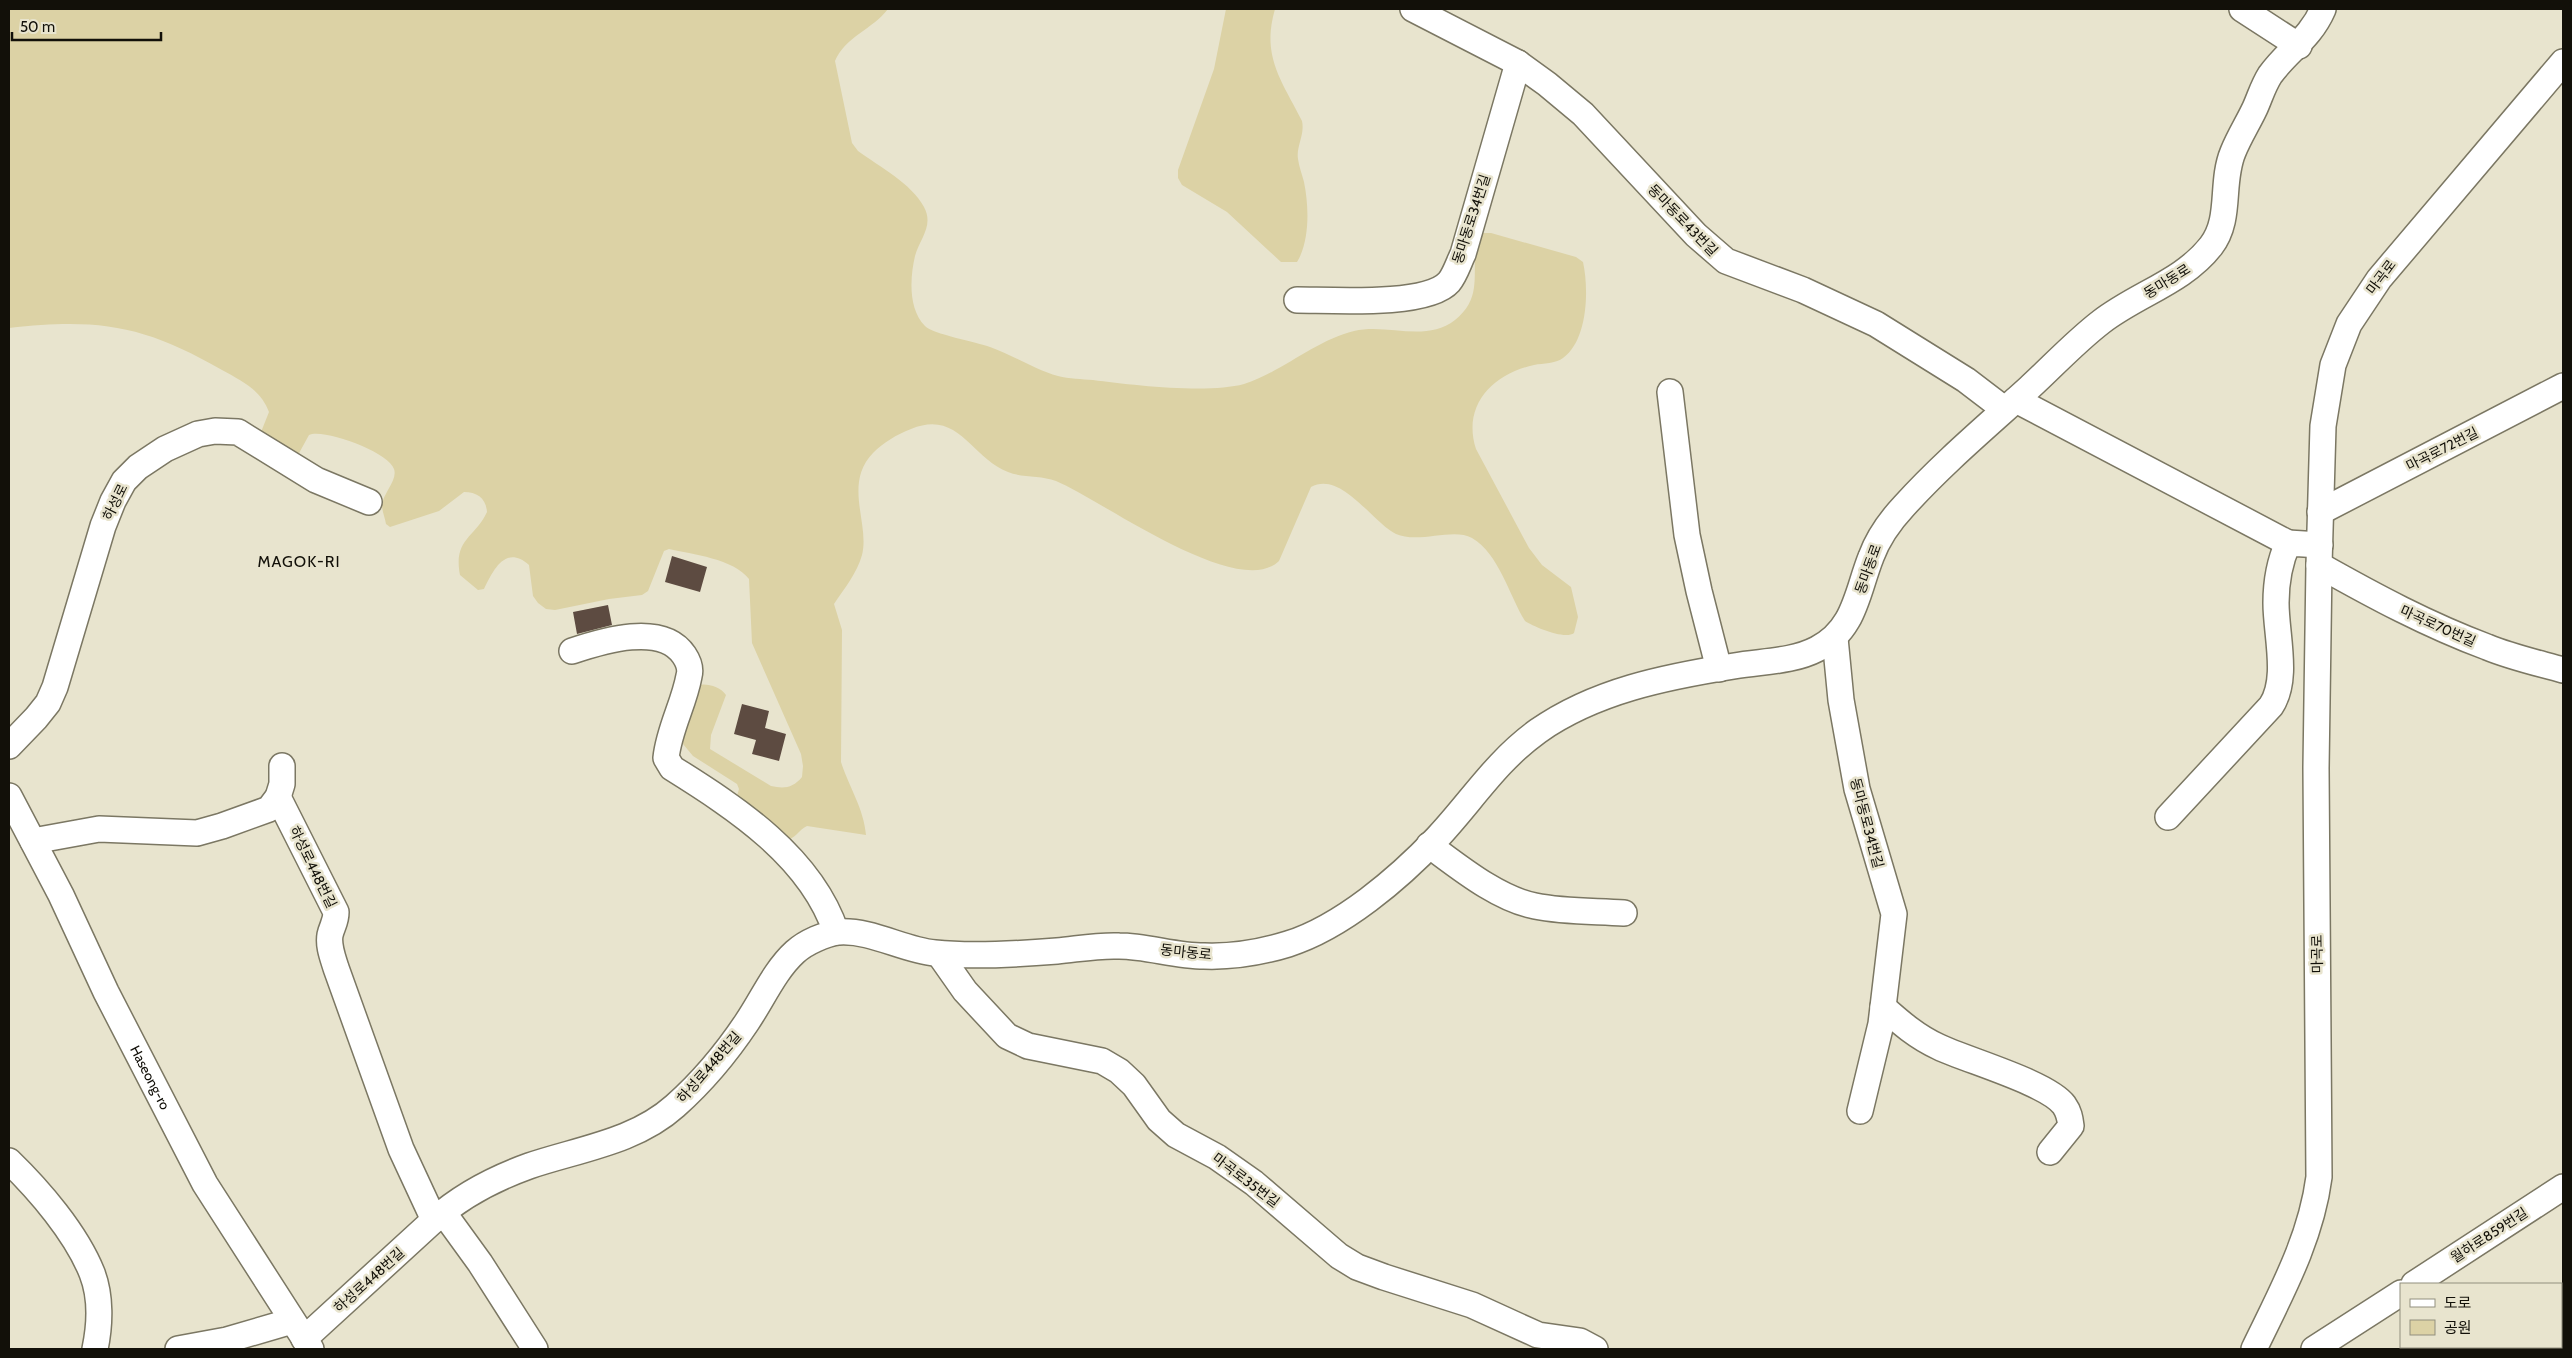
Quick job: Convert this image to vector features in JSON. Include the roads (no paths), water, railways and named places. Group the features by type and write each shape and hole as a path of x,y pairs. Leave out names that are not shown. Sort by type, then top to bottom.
{"street":[{"name":"동마동로43번길","path":"1413,9 1518,63 1582,114 1696,235 1726,262 1802,290 1876,324 2010,404"},
{"path":"2242,9 2299,46"},
{"name":"동마동로","path":"939,954 1041,952 1114,945 1206,957 1270,949 1295,942 1320,930 1358,906 1396,876 1429,845 1495,768 1542,728 1587,702 1622,690 1719,669 1793,658 1816,650 1834,638 1846,625 1856,603 1870,558 1880,537 1896,514 1970,439 2100,323 2127,304 2182,274 2214,242 2222,230 2226,177 2231,155 2269,76 2282,60 2299,46 2315,26 2323,9"},
{"name":"마곡로","path":"2254,1349 2306,1236 2316,1202 2319,1177 2316,768 2320,512 2322,436 2326,396 2333,364 2349,324 2379,279 2563,62"},
{"name":"동마동로34번길","path":"1297,300 1373,300 1412,297 1432,293 1449,282 1463,254 1518,63"},
{"name":"마곡로72번길","path":"2320,512 2563,386"},
{"path":"1670,392 1687,535 1698,591 1719,669"},
{"path":"2010,404 2288,543 2320,555"},
{"name":"하성로","path":"9,746 48,703 55,686 103,526 124,481 138,467 165,449 198,434 215,431 238,432 316,480 369,502"},
{"path":"2168,817 2271,706 2277,696 2279,681 2277,582 2279,564 2288,543"},
{"name":"마곡로70번길","path":"2320,555 2380,600 2434,626 2488,648 2563,670"},
{"path":"572,651 608,639 638,636 665,640 679,648 687,660 690,674 672,729 666,758 672,768 741,814 777,845 815,887 828,909 836,932"},
{"name":"동마동로34번길","path":"1834,638 1841,700 1857,789 1894,914 1883,1007 1860,1111"},
{"path":"33,841 99,829 197,833 269,810 278,798 282,784 282,766"},
{"name":"Haseong-ro","path":"9,796 33,841 106,992 205,1184 302,1336"},
{"name":"하성로448번길","path":"278,798 336,912 336,923 330,935 330,946 336,968 401,1149 438,1216 480,1263 535,1349"},
{"path":"1429,845 1461,869 1492,888 1535,906 1624,913"},
{"name":"하성로448번길","path":"302,1336 453,1202 484,1185 532,1165 626,1136 672,1110 711,1069 744,1026 788,959 810,941 836,932 880,938 906,948 939,954"},
{"name":"마곡로35번길","path":"939,954 965,991 1007,1036 1028,1046 1102,1061 1119,1071 1134,1085 1159,1120 1176,1135 1217,1157 1254,1183 1306,1229 1345,1260 1384,1277 1479,1307 1538,1334 1580,1341 1595,1349"},
{"path":"1883,1007 1919,1036 2044,1090 2063,1103 2070,1115 2071,1126 2050,1152"},
{"path":"9,1161 40,1194 63,1224 92,1273 98,1310 95,1349"},
{"name":"월하로859번길","path":"2416,1283 2563,1186"},
{"path":"2314,1349 2400,1294"},
{"path":"178,1349 227,1340 302,1336"}],"district":[{"name":"MAGOK-RI","path":"299,561"}]}
